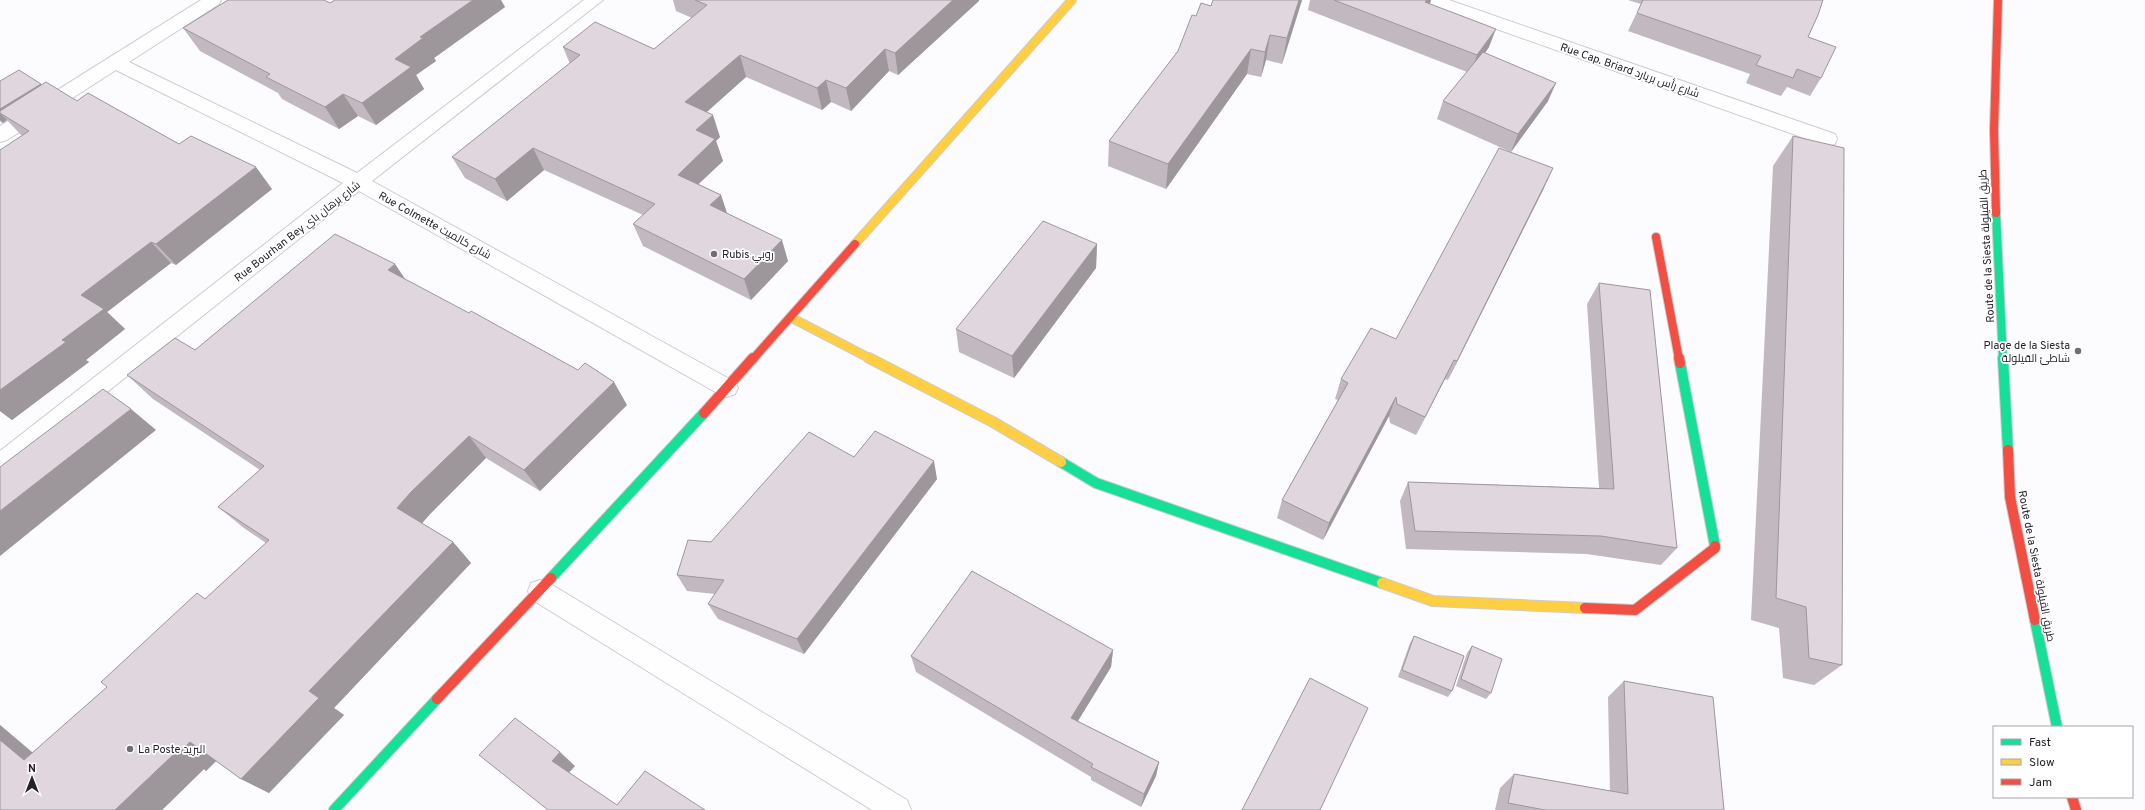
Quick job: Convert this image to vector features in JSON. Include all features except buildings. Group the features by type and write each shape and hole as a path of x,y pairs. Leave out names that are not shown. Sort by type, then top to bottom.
{"main road":[{"path":"334,810 540,591 726,388 1072,0"},
{"name":"Route de la Siesta طريق القيلولة","path":"1998,0 1994,130 1995,187 2010,497 2057,726"},
{"path":"790,317 993,422 1096,483 1433,601 1635,610 1715,548 1656,237"},
{"path":"2072,798 2076,810"}],"street":[{"path":"0,135 117,63 213,0"},
{"name":"Rue Bourhan Bey شارع برهان باي","path":"0,464 358,182 595,0"},
{"name":"Rue Cap. Briard شارع رأس بريارد","path":"1432,0 1828,139"},
{"name":"Rue Colmette شارع كالميت","path":"117,63 358,182 726,388"},
{"path":"540,591 897,810"}],"traffic: fast":[{"path":"1996,213 2008,450"},
{"path":"1680,363 1715,546"},
{"path":"551,578 704,413"},
{"path":"1061,462 1096,483 1382,583"},
{"path":"2035,620 2057,726"},
{"path":"334,810 437,699"}],"traffic: slow":[{"path":"855,244 1072,0"},
{"path":"790,317 993,422 1061,462"},
{"path":"1382,583 1433,601 1585,608"}],"traffic: jam":[{"path":"1996,213 1994,130 1998,0"},
{"path":"1656,237 1680,363"},
{"path":"704,413 855,244"},
{"path":"2008,450 2010,497 2035,620"},
{"path":"1585,608 1635,610 1715,548 1715,546"},
{"path":"437,699 551,578"},
{"path":"2072,798 2076,810"}],"place":[{"name":"Rubis روبي","path":"714,254"},
{"name":"Plage de la Siesta شاطئ القيلولة","path":"2078,351"},
{"name":"La Poste البريد","path":"130,749"}]}
